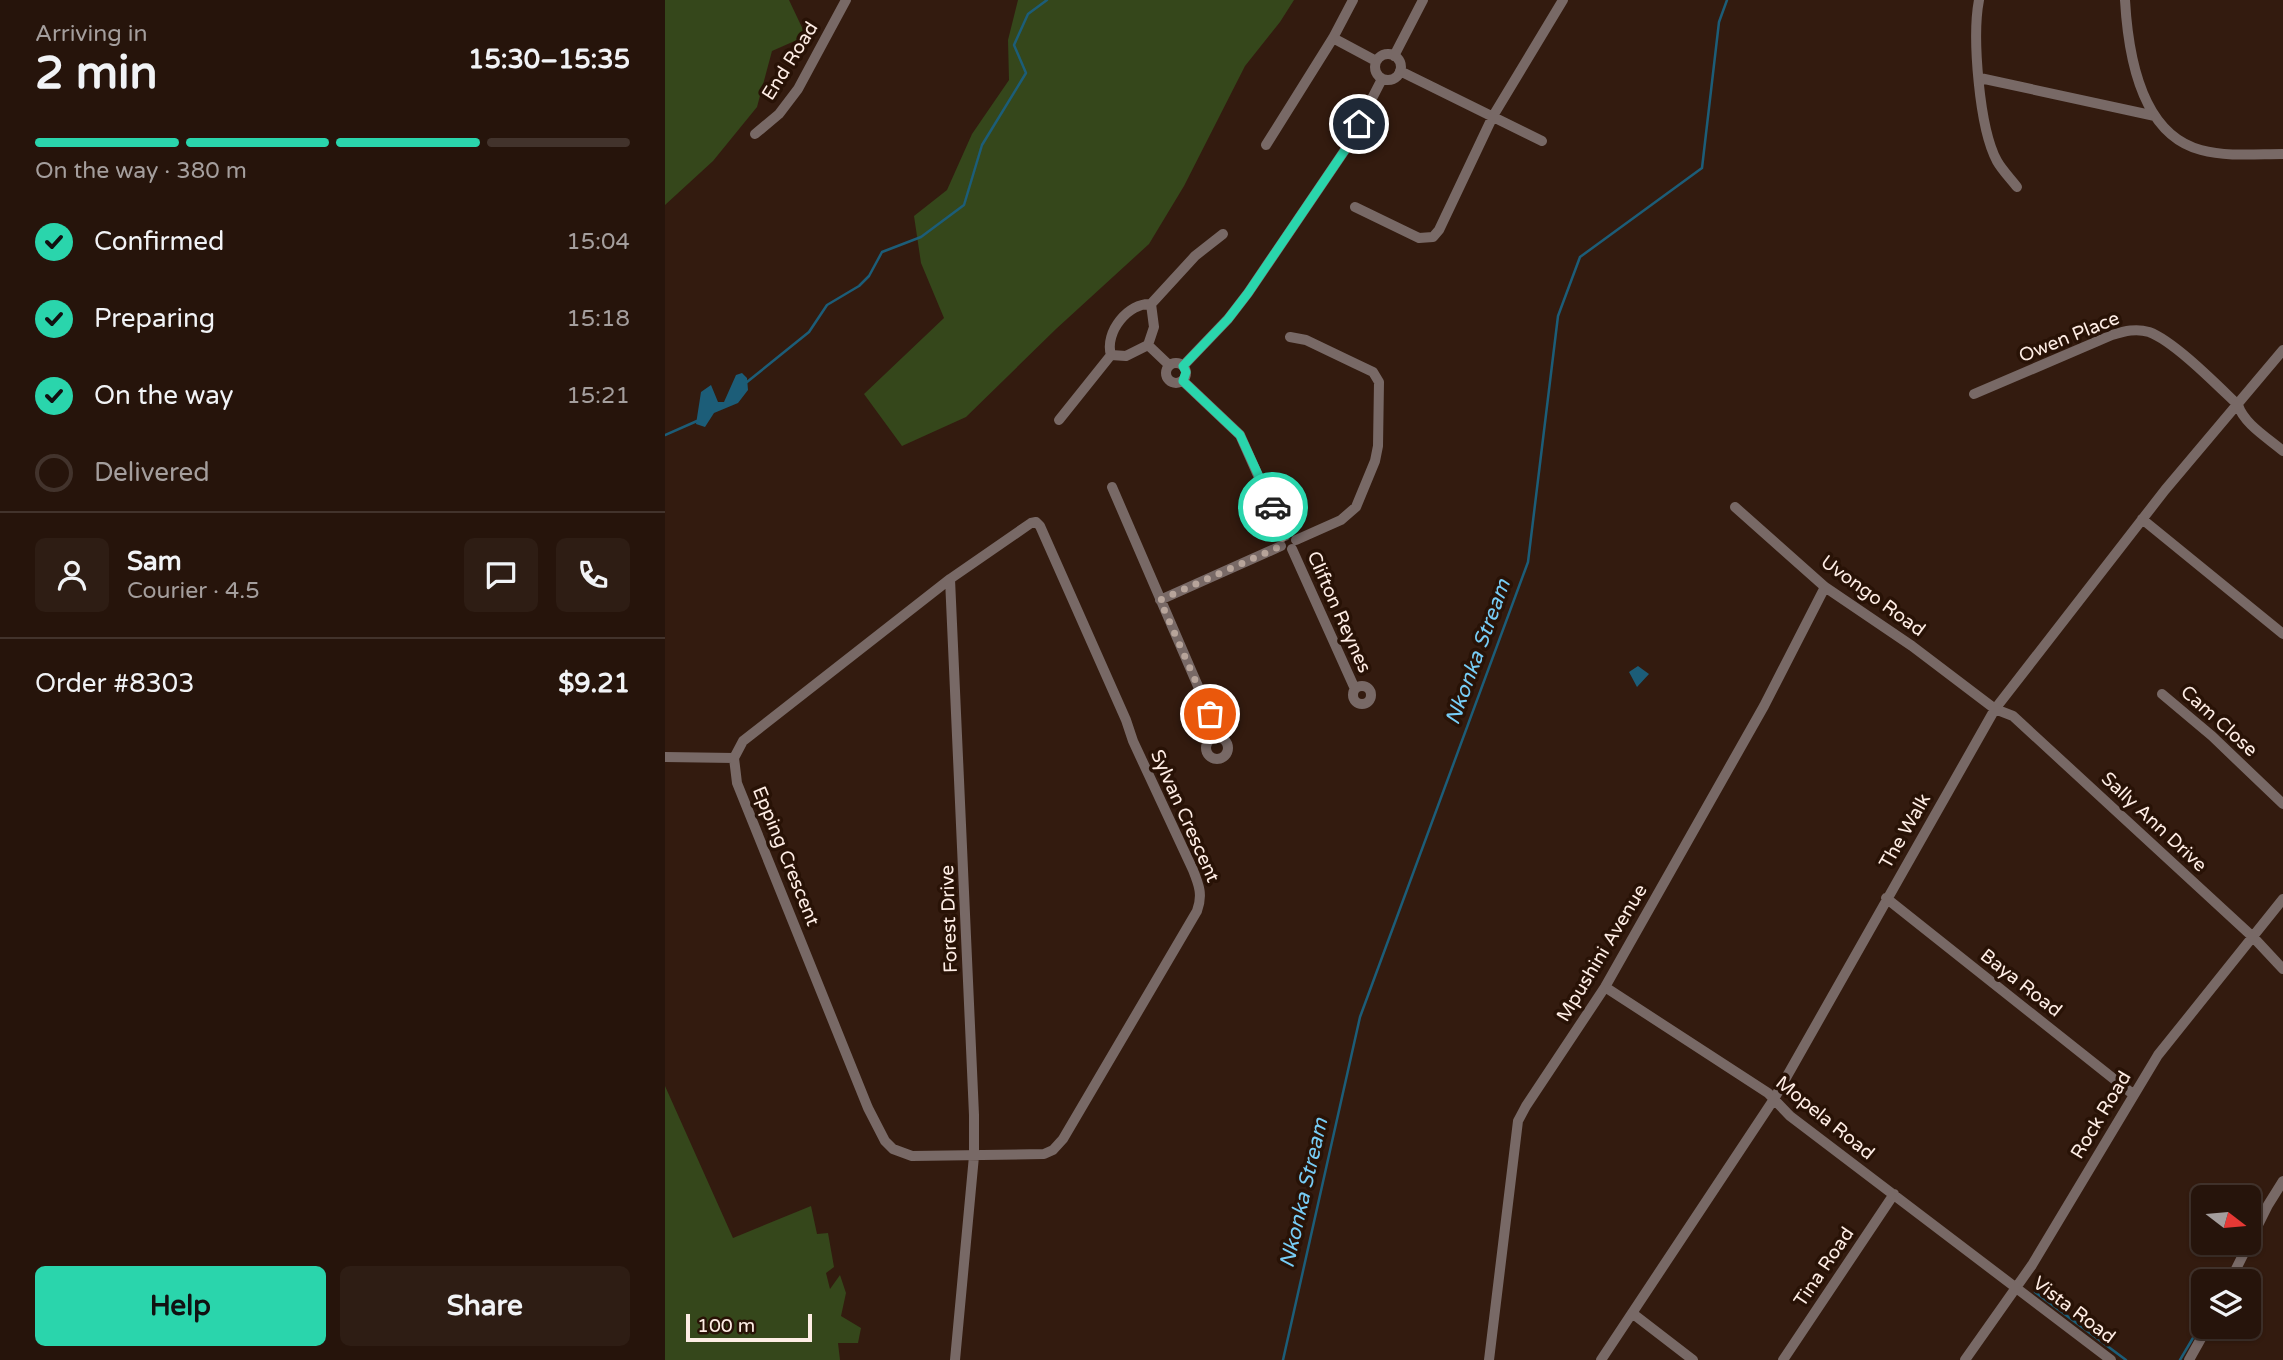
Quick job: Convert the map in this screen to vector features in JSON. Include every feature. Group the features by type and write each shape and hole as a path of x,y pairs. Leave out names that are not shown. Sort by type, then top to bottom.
{"street":[{"name":"End Road","path":"755,134 779,114 798,89 846,0"},
{"path":"1266,145 1333,38 1353,0"},
{"path":"1394,56 1423,0"},
{"path":"1355,207 1419,238 1433,237 1439,230 1493,116 1563,0"},
{"path":"1979,0 1977,35 1985,127 1997,162 2017,187"},
{"path":"2125,0 2128,38 2137,78 2155,116 2170,132 2185,144 2200,150 2216,153 2283,154"},
{"path":"1333,38 1376,61"},
{"path":"1382,55 1394,56 1400,63 1400,71 1391,80 1382,79 1376,73 1376,61 1382,55"},
{"path":"1400,71 1542,141"},
{"path":"1980,78 2155,116"},
{"path":"1183,366 1228,319 1248,293 1347,147 1382,79"},
{"path":"1111,355 1108,348 1115,327 1137,304 1151,303 1195,256 1223,234"},
{"path":"1111,355 1126,356 1148,345 1154,327 1151,303"},
{"name":"Owen Place","path":"1974,394 2112,335 2134,330 2146,331 2192,362 2238,405 2248,421 2283,451"},
{"name":"Clifton Reynes","path":"1160,600 1341,520 1356,507 1375,461 1378,446 1379,382 1373,372 1355,363 1306,340 1290,338"},
{"path":"1148,345 1169,366"},
{"name":"The Walk","path":"1601,1360 1774,1099 1995,709 2142,519 2283,350"},
{"path":"1059,420 1111,355"},
{"path":"1177,363 1183,366 1186,372 1183,381 1170,382 1165,372 1169,366 1177,363"},
{"name":"Clifton Reynes","path":"1183,381 1240,435 1355,689"},
{"path":"1112,488 1215,726 1215,736"},
{"name":"Uvongo Road","path":"1735,507 1825,587 1912,646 1995,709"},
{"path":"2142,519 2283,635"},
{"name":"Sylvan Crescent","path":"950,579 1031,523 1036,523 1201,889 1201,901 1197,911 1063,1139 1053,1150 1044,1154 974,1156"},
{"path":"665,757 734,758 743,741 950,579"},
{"name":"Forest Drive","path":"950,579 967,919 974,1156 955,1360"},
{"name":"Mpushini Avenue","path":"1489,1360 1518,1121 1605,987 1764,706 1825,587"},
{"name":"Cam Close","path":"2162,694 2212,736 2283,804"},
{"name":"Sally Ann Drive","path":"1995,709 2013,716 2254,938 2283,969"},
{"name":"Epping Crescent","path":"734,758 737,783 879,1131 893,1149 912,1156 974,1156"},
{"name":"Baya Road","path":"1886,898 2134,1095"},
{"name":"Rock Road","path":"1965,1360 2032,1265 2168,1043 2283,900"},
{"name":"Mopela Road","path":"1605,987 1774,1099 1790,1116 2015,1287"},
{"path":"2236,1269 2267,1205 2283,1181"},
{"name":"Tina Road","path":"1783,1360 1894,1194"},
{"name":"Vista Road","path":"2015,1287 2111,1360"},
{"path":"1632,1313 1693,1360"},
{"path":"2189,1360 2201,1339"}],"green space":[{"path":"665,0 789,0 806,36 772,51 757,107 713,161 665,205"},
{"path":"1018,0 1294,0 1245,66 1184,186 1149,244 1056,329 966,417 902,446 864,394 944,318 921,263 914,216 947,190 972,134 1009,80 1008,40"},
{"path":"665,1086 733,1238 811,1206 817,1234 828,1233 834,1267 826,1273 830,1289 840,1275 846,1293 841,1316 861,1328 858,1343 838,1343 840,1360 665,1360"}],"water":[{"path":"742,373 747,378 748,390 738,403 714,413 705,427 696,424 701,392 711,385 718,402 724,402 736,375"},
{"path":"1638,666 1649,674 1637,687 1629,672"}],"waterway":[{"path":"747,382 809,332 827,305 859,286 869,276 882,252 921,237 964,205 982,145 1026,73 1014,45 1028,14 1047,0"},
{"name":"Nkonka Stream","path":"1283,1360 1360,1017 1528,562 1558,316 1580,257 1702,168 1719,22 1727,0"},
{"path":"665,435 697,421"},
{"path":"2035,1292 2126,1360"},
{"path":"2180,1360 2192,1339"}],"way so far":[{"path":"1210,714 1160,600 1281,546 1285,536 1273,507"}],"route":[{"path":"1273,507 1240,435 1183,381 1186,372 1183,366 1228,319 1248,293 1347,147 1359,124"}]}
